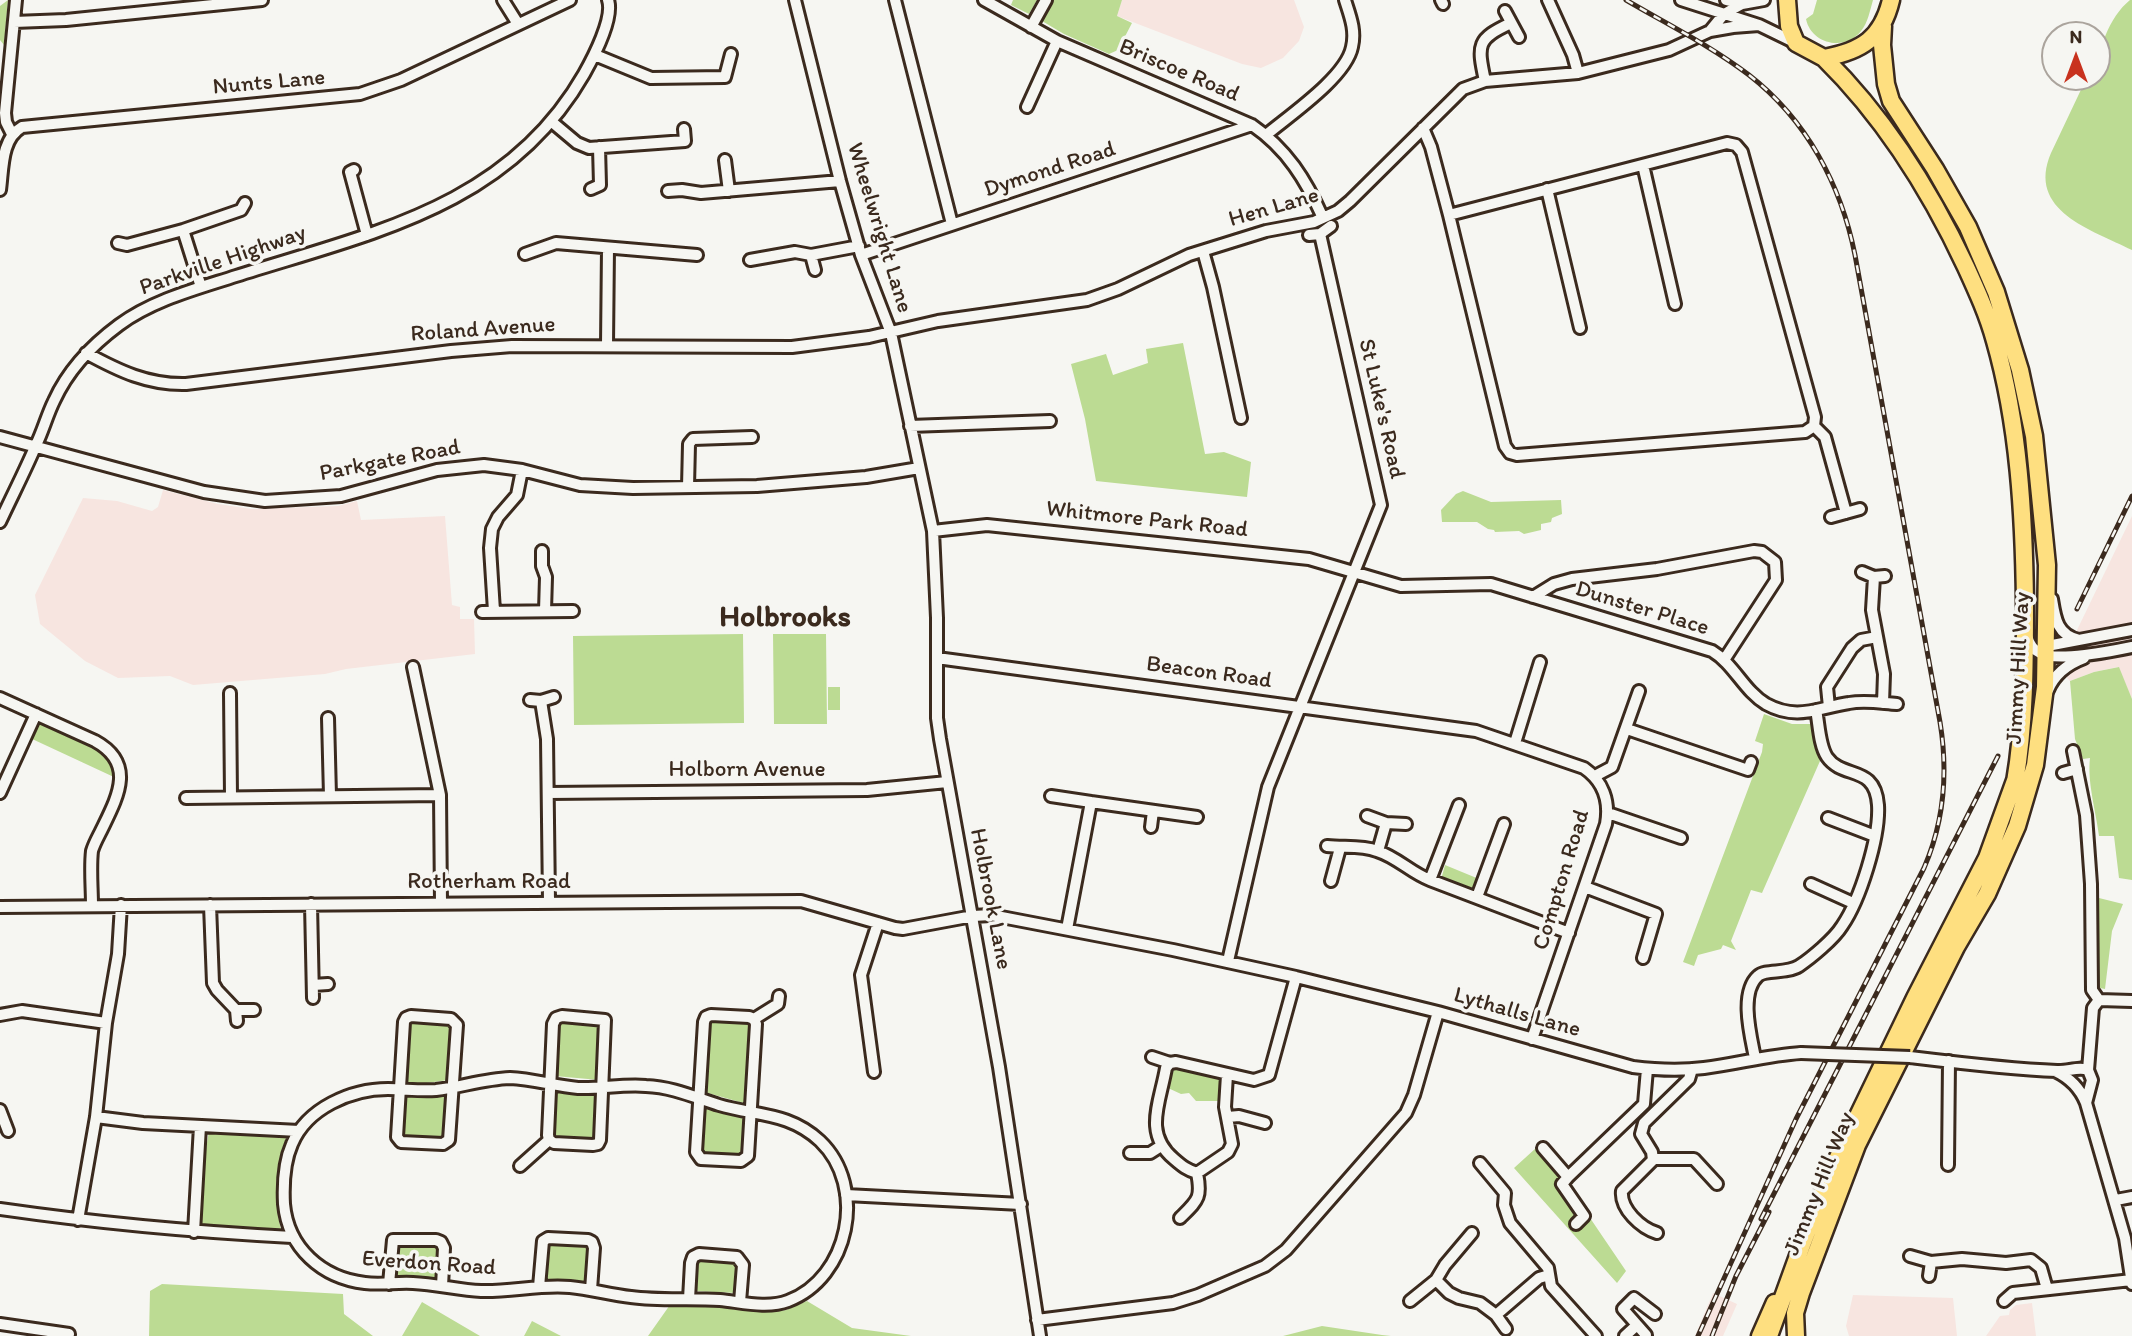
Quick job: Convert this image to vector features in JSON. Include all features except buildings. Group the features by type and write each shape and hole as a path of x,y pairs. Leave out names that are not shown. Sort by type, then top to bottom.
{"highway":[{"path":"1787,0 1789,26 1796,43"},
{"path":"1824,58 1851,51 1864,44 1883,26 1892,1"},
{"name":"Jimmy Hill Way","path":"1769,1336 1829,1176 1987,858 2015,782 2031,732 2047,565 2034,436 2028,399 2010,333 1968,227 1891,101 1886,84 1883,26"},
{"name":"Jimmy Hill Way","path":"1796,43 1824,58 1855,89 1917,175 1962,259 1991,325 2007,390 2018,471 2025,581 2025,630 2038,651 2044,701 2035,765 2017,826 1987,894 1950,959 1857,1145 1801,1293 1795,1313 1796,1336"}],"main road":[{"path":"1759,1336 1803,1242"}],"street":[{"path":"0,190 7,143 12,134 5,113 16,0"},
{"path":"14,22 66,20 262,0"},
{"path":"503,0 518,24"},
{"name":"Nunts Lane","path":"12,134 28,125 360,94 401,80 570,0"},
{"name":"Parkville Highway","path":"0,522 60,390 86,353 110,332 154,304 415,218 477,186 504,166 552,122 570,99 595,55 608,16 608,0"},
{"name":"Wheelwright Lane","path":"795,0 840,181 860,250 891,333 919,468"},
{"path":"895,0 952,224"},
{"name":"Briscoe Road","path":"984,0 1057,41 1252,125 1290,158 1327,222"},
{"path":"1031,27 1046,0"},
{"path":"1266,135 1303,106 1345,66 1353,46 1354,34 1353,22 1345,0"},
{"path":"1548,0 1573,55 1578,73"},
{"path":"1682,0 1759,25 1796,43"},
{"path":"1726,0 1742,4 1764,0"},
{"name":"Hen Lane","path":"1710,31 1724,14 1742,4"},
{"path":"1505,11 1519,37"},
{"path":"1485,81 1480,59 1485,38 1511,23"},
{"name":"Hen Lane","path":"891,333 938,321 1081,302 1118,289 1203,251 1266,231 1327,222 1463,89 1485,81 1578,73 1669,50 1710,31 1759,25"},
{"path":"1027,107 1057,41"},
{"path":"595,55 651,78 682,79 725,77 731,54"},
{"path":"552,122 583,147 685,141 684,129"},
{"name":"Dymond Road","path":"750,260 795,252 811,256 860,250 952,224 1252,125"},
{"path":"1423,128 1431,147 1449,215 1505,446 1510,453 1517,455 1563,452 1805,432 1814,426 1815,417 1742,152 1736,145 1727,143 1449,215"},
{"path":"591,189 600,185 599,147"},
{"path":"725,160 729,191"},
{"path":"1643,165 1675,304"},
{"path":"350,171 367,235"},
{"path":"688,191 692,178"},
{"path":"668,191 701,193 840,181"},
{"path":"1547,189 1580,328"},
{"path":"118,243 127,245 183,230 241,210 245,203"},
{"name":"St Luke's Road","path":"1228,961 1268,787 1381,505 1315,234 1327,222"},
{"path":"183,230 201,287"},
{"path":"525,254 556,243 696,255"},
{"path":"607,345 608,248"},
{"path":"1203,251 1241,418"},
{"path":"811,256 815,270"},
{"name":"Roland Avenue","path":"86,353 133,377 186,384 451,351 531,345 792,347 891,333"},
{"path":"910,426 1050,421"},
{"path":"1814,426 1825,437 1846,513"},
{"name":"Parkgate Road","path":"0,437 204,492 249,500 341,496 418,474 453,467 484,465 522,470 580,485 633,488 767,485 866,477 919,468"},
{"path":"688,487 689,443 693,439 752,438"},
{"name":"Holbrook Lane","path":"919,468 933,531 936,572 937,718 973,916 1040,1336"},
{"path":"494,611 490,548 492,529 498,517 517,495 522,470"},
{"path":"1831,517 1860,509"},
{"name":"Whitmore Park Road","path":"933,531 987,524 1310,559 1355,572"},
{"path":"542,551 542,566 546,577 545,611"},
{"path":"1532,597 1554,584 1572,579 1762,552 1775,562 1776,580 1724,660"},
{"path":"2047,565 2057,624 2066,635 2079,640"},
{"name":"Dunster Place","path":"1355,572 1401,586 1490,584 1712,651 1724,660 1763,703 1791,713 1849,703 1897,704"},
{"path":"1862,572 1880,577 1871,610 1884,674 1883,703"},
{"path":"482,612 573,611"},
{"path":"2038,651 2132,630"},
{"path":"1829,707 1827,687 1852,648 1861,640 1877,637"},
{"path":"2044,701 2052,680 2068,665 2097,654 2132,647"},
{"path":"2038,651 2097,654"},
{"name":"Beacon Road","path":"937,658 1476,731 1515,743"},
{"path":"1540,662 1515,743 1573,762 1595,776 1612,767 1639,691"},
{"path":"413,667 440,795 441,903"},
{"path":"230,694 232,797"},
{"path":"549,902 547,739 535,700 554,697"},
{"path":"0,698 103,745 113,755 118,766 121,779 117,795 92,849 92,906"},
{"path":"1755,1058 1748,1010 1756,978 1763,973 1787,972 1800,966 1841,928 1864,879 1875,836 1878,808 1873,786 1865,777 1827,757 1816,710"},
{"path":"0,793 36,714"},
{"path":"328,718 330,796"},
{"path":"1627,729 1748,771"},
{"path":"2073,751 2086,815 2094,995 2099,1000 2132,1001"},
{"path":"2063,773 2077,769"},
{"name":"Compton Road","path":"1532,1039 1605,830 1608,813 1603,789 1595,776"},
{"name":"Holborn Avenue","path":"548,793 867,790 947,782"},
{"path":"186,798 440,795"},
{"path":"1051,796 1197,817"},
{"path":"1067,929 1091,802"},
{"path":"1430,880 1460,805"},
{"path":"1151,827 1153,811"},
{"path":"1608,813 1681,838"},
{"path":"1367,816 1386,823 1406,824"},
{"path":"1828,818 1875,836"},
{"path":"1378,851 1386,823"},
{"path":"1476,897 1504,824"},
{"path":"1327,846 1361,847 1378,851 1418,876 1569,933"},
{"path":"1331,881 1340,848"},
{"path":"1811,884 1853,903"},
{"path":"1585,887 1656,914 1643,958"},
{"name":"Rotherham Road","path":"0,907 801,901 903,929 973,916"},
{"path":"311,904 313,998"},
{"path":"78,1220 96,1116 106,1023 118,954 121,905"},
{"path":"210,905 214,983 236,1015 254,1010"},
{"name":"Lythalls Lane","path":"973,916 997,916 1228,961 1438,1012 1604,1061 1647,1069 1692,1069 1801,1053 1910,1057 2005,1069 2082,1069"},
{"path":"874,1072 861,975 878,923"},
{"path":"1152,1057 1254,1080 1269,1075 1297,977"},
{"path":"313,985 328,984"},
{"path":"754,1019 778,1004 779,996"},
{"path":"2004,1301 2013,1293 2132,1282 2126,1238 2116,1200 2086,1103 2074,1085 2072,1075 2082,1069 2091,1054 2093,1008 2099,1000"},
{"path":"0,1015 22,1011 106,1023"},
{"path":"1037,1320 1173,1303 1198,1295 1274,1261 1406,1113 1414,1095 1438,1012"},
{"path":"711,1015 754,1019 756,1024 748,1156 746,1160 701,1158 696,1152 704,1022 706,1017 711,1015"},
{"path":"411,1016 455,1021 457,1025 449,1140 443,1144 398,1140 400,1090 406,1018 411,1016"},
{"path":"520,1166 549,1140 556,1018 562,1016 605,1020 600,1140 598,1144 554,1143 549,1140"},
{"path":"1948,1166 1949,1061"},
{"path":"1170,1063 1166,1068 1155,1134 1161,1146 1187,1171 1197,1173 1228,1152 1232,1144 1224,1096 1227,1075"},
{"path":"1576,1224 1584,1216 1562,1184 1644,1104 1647,1069"},
{"path":"1692,1069 1689,1079 1642,1129 1642,1139 1656,1159 1693,1158 1717,1184"},
{"path":"2082,1069 2092,1076 2086,1103"},
{"path":"2055,1071 2074,1085 2084,1088 2092,1082"},
{"name":"Everdon Road","path":"494,1079 527,1079 569,1087 603,1087 659,1087 751,1112 779,1116 820,1141 838,1165 846,1195 842,1241 837,1257 818,1283 782,1304 768,1305 632,1298 558,1286 481,1291 409,1283 365,1283 341,1278 323,1268 305,1254 292,1237 285,1214 283,1192 289,1151 299,1131 321,1109 350,1095 375,1090 420,1091 494,1079"},
{"path":"0,1111 8,1131"},
{"path":"96,1116 143,1123 299,1131"},
{"path":"1228,1117 1239,1116 1265,1123"},
{"path":"194,1231 200,1126"},
{"path":"1130,1153 1150,1153 1161,1146"},
{"path":"1543,1148 1568,1177"},
{"path":"1653,1157 1625,1186 1622,1201 1647,1230 1657,1233"},
{"path":"1480,1163 1505,1193 1504,1205 1510,1223 1548,1268 1551,1286 1596,1336"},
{"path":"1180,1218 1195,1203 1200,1191 1197,1173"},
{"path":"846,1195 1021,1204"},
{"path":"2116,1200 2132,1196"},
{"path":"0,1209 78,1220 292,1237"},
{"path":"1410,1301 1436,1280 1472,1233"},
{"path":"539,1287 543,1241 548,1238 587,1240 592,1242 594,1248 591,1290"},
{"path":"389,1283 394,1240 436,1240 441,1242 444,1248 442,1286"},
{"path":"2031,1260 2032,1246"},
{"path":"689,1299 691,1263 693,1257 699,1254 737,1257 741,1260 743,1265 740,1302"},
{"path":"1910,1256 1931,1262 1962,1259 2006,1263 2031,1260 2041,1268 2047,1289"},
{"path":"1929,1276 1931,1262"},
{"path":"1496,1315 1539,1279 1549,1275"},
{"path":"1436,1280 1449,1293 1480,1303 1496,1315 1506,1329"},
{"path":"1646,1335 1623,1309 1634,1298 1655,1314"},
{"path":"0,1324 69,1334"},
{"path":"1625,1336 1637,1325"}],"shaded area":[{"path":"1122,0 1294,0 1304,27 1299,41 1283,58 1261,68 1242,64 1117,16"},
{"path":"163,490 218,504 252,509 338,506 357,501 361,520 445,516 452,605 460,607 460,619 474,619 475,654 346,669 325,674 193,685 170,676 118,678 85,661 40,624 35,595 83,498 117,501 152,511 158,507"},
{"path":"2132,516 2132,699 2118,667 2070,681 2067,678 2065,655"},
{"path":"1713,1293 1737,1304 1723,1336 1695,1336"},
{"path":"1853,1295 1953,1298 1957,1336 1849,1336 1846,1326"},
{"path":"2032,1303 2036,1336 1986,1336 2000,1316 2009,1315 2016,1305"}],"green space":[{"path":"8,0 4,45 0,40 0,6"},
{"path":"1013,0 1037,0 1029,14 1011,5"},
{"path":"1053,0 1122,0 1117,16 1132,23 1118,50 1109,54 1042,21"},
{"path":"1817,0 1873,0 1861,31 1854,38 1838,43 1821,39 1809,28 1806,19 1813,14"},
{"path":"2132,0 2132,250 2067,216 2055,204 2047,190 2046,173 2051,153 2080,91 2111,91 2111,24"},
{"path":"1183,343 1205,454 1224,452 1251,462 1247,497 1096,481 1085,419 1071,364 1106,354 1113,375 1148,363 1146,349"},
{"path":"1463,491 1491,502 1561,500 1562,514 1552,518 1551,522 1541,524 1541,530 1524,534 1519,531 1495,532 1477,522 1442,522 1441,510 1456,494"},
{"path":"743,634 744,723 574,725 573,636"},
{"path":"773,634 826,634 827,724 774,724"},
{"path":"2119,667 2132,699 2132,880 2119,878 2114,836 2099,836 2091,787 2090,758 2083,759 2075,739 2070,681"},
{"path":"828,687 840,687 840,710 828,710"},
{"path":"1764,714 1792,724 1811,724 1820,761 1762,893 1751,890 1731,941 1736,950 1723,945 1721,949 1698,955 1694,966 1683,962 1762,752 1763,744 1755,741"},
{"path":"43,723 94,745 110,758 116,778 30,738 36,726"},
{"path":"1445,865 1479,879 1477,886 1463,888 1449,883 1442,876"},
{"path":"2099,898 2123,904 2112,931 2105,989 2100,988 2098,972"},
{"path":"712,1018 749,1021 752,1024 747,1104 704,1092 708,1022"},
{"path":"562,1020 598,1023 601,1026 599,1080 555,1076 559,1023"},
{"path":"411,1021 449,1023 452,1026 448,1080 419,1084 405,1082 408,1024"},
{"path":"1174,1069 1220,1079 1222,1084 1218,1101 1196,1101 1189,1093 1181,1094 1168,1088"},
{"path":"556,1092 598,1095 593,1141 552,1136"},
{"path":"446,1096 443,1137 440,1140 403,1135 406,1097"},
{"path":"704,1108 746,1118 744,1155 741,1157 701,1152"},
{"path":"209,1131 287,1135 277,1182 281,1230 204,1227 199,1223 201,1179"},
{"path":"1536,1148 1567,1184 1626,1271 1617,1283 1514,1168"},
{"path":"549,1242 588,1245 588,1280 585,1282 545,1277 546,1245"},
{"path":"396,1245 436,1245 439,1248 437,1276 397,1276"},
{"path":"695,1261 736,1261 736,1293 693,1291"},
{"path":"162,1284 343,1294 344,1314 373,1336 149,1336 150,1291"},
{"path":"807,1301 852,1328 911,1336 648,1336 672,1302 774,1312"},
{"path":"422,1302 480,1336 402,1336"},
{"path":"532,1321 561,1336 524,1336"},
{"path":"1322,1326 1382,1335 1391,1336 1283,1336"}],"railway":[{"path":"1626,0 1720,54 1770,93 1804,133 1831,179 1849,229 1855,255 1940,722 1944,759 1940,815 1924,868 1796,1119 1698,1336"},
{"path":"2077,609 2132,496"},
{"path":"1761,1219 1998,756"},
{"path":"1712,1336 1736,1276 1769,1212"}],"district":[{"name":"Holbrooks","path":"785,618"}]}
